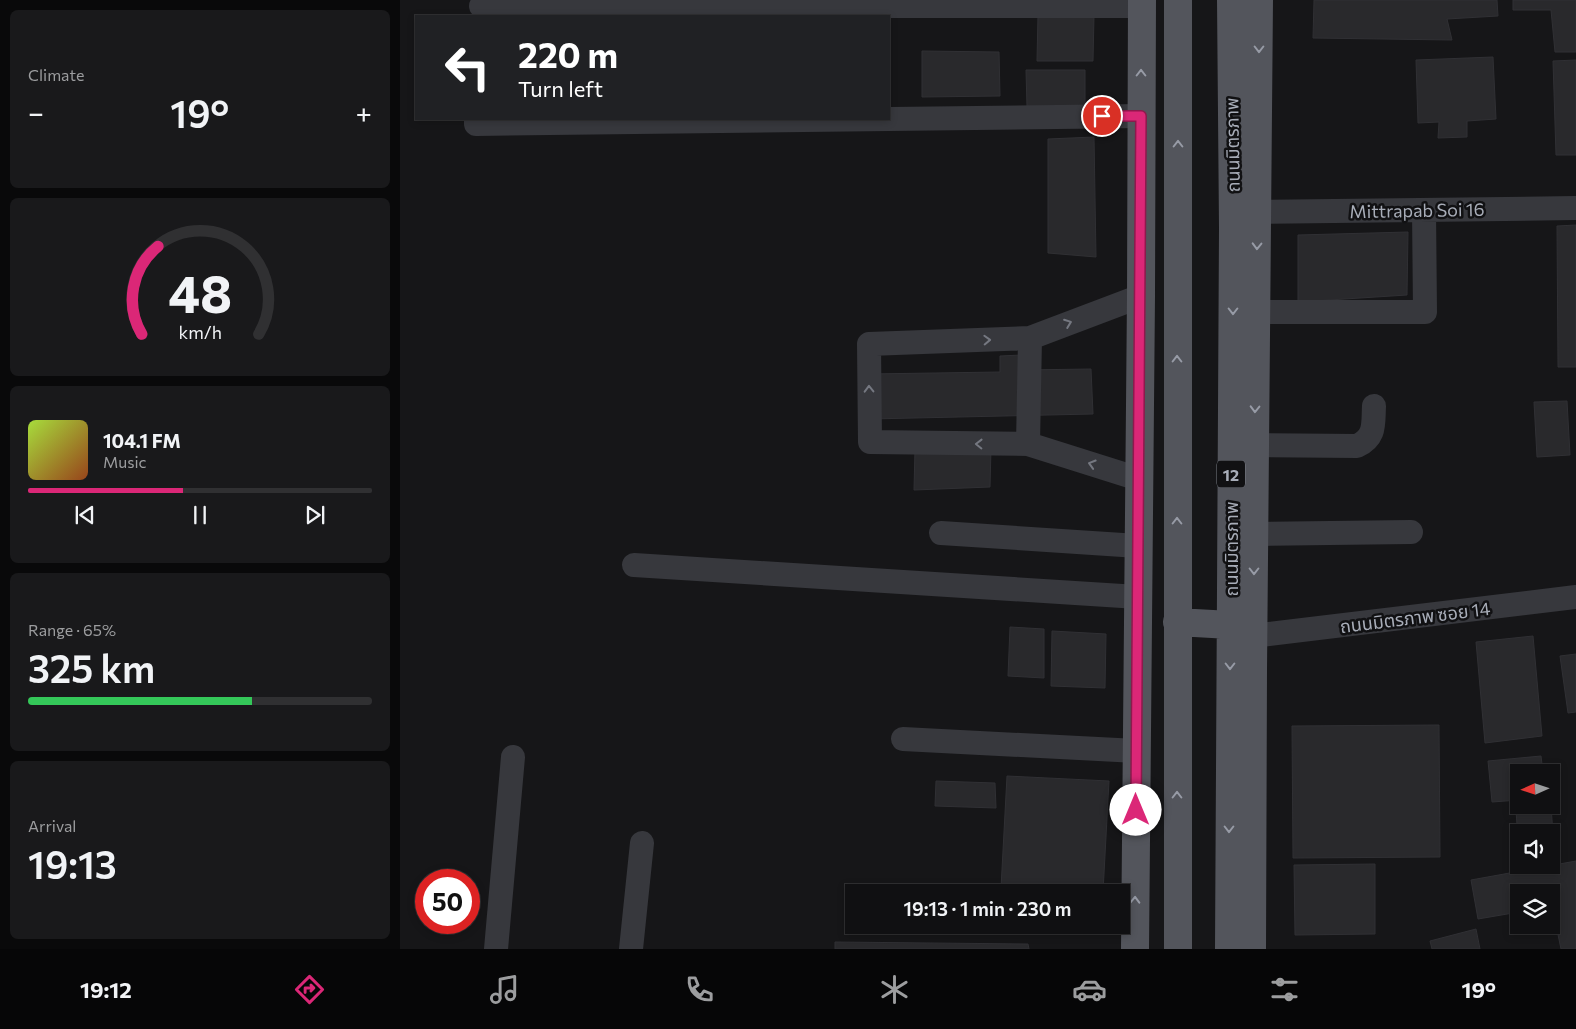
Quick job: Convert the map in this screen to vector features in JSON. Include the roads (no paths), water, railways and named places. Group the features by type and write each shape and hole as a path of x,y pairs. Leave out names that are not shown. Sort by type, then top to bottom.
{"main road":[{"path":"1178,0 1178,949"},
{"name":"ถนนมิตรภาพ","path":"1229,949 1229,882 1242,631 1231,0"},
{"path":"1252,949 1242,631 1254,534 1259,0"},
{"path":"1135,949 1142,3"},
{"path":"1141,116 1177,216"},
{"path":"1233,188 1258,116"},
{"path":"1139,479 1177,590"},
{"path":"1177,622 1242,631"},
{"path":"1229,882 1248,949"}],"street":[{"path":"481,7 1142,3"},
{"path":"890,119 1141,116"},
{"path":"476,120 476,124 808,120"},
{"name":"Mittrapab Soi 16","path":"1258,212 1576,208"},
{"path":"1256,312 1425,312 1424,210"},
{"path":"1139,479 1028,444 870,442 869,344 1030,338 1141,296"},
{"path":"1028,444 1030,338"},
{"path":"1255,446 1357,446 1364,443 1370,437 1373,429 1374,406"},
{"path":"1254,534 1411,532"},
{"path":"941,533 1138,546"},
{"path":"634,565 1138,597"},
{"name":"ถนนมิตรภาพ ซอย 14","path":"1242,631 1576,597"},
{"path":"903,739 1137,751"},
{"path":"496,949 513,757"},
{"path":"630,949 642,843"}]}
